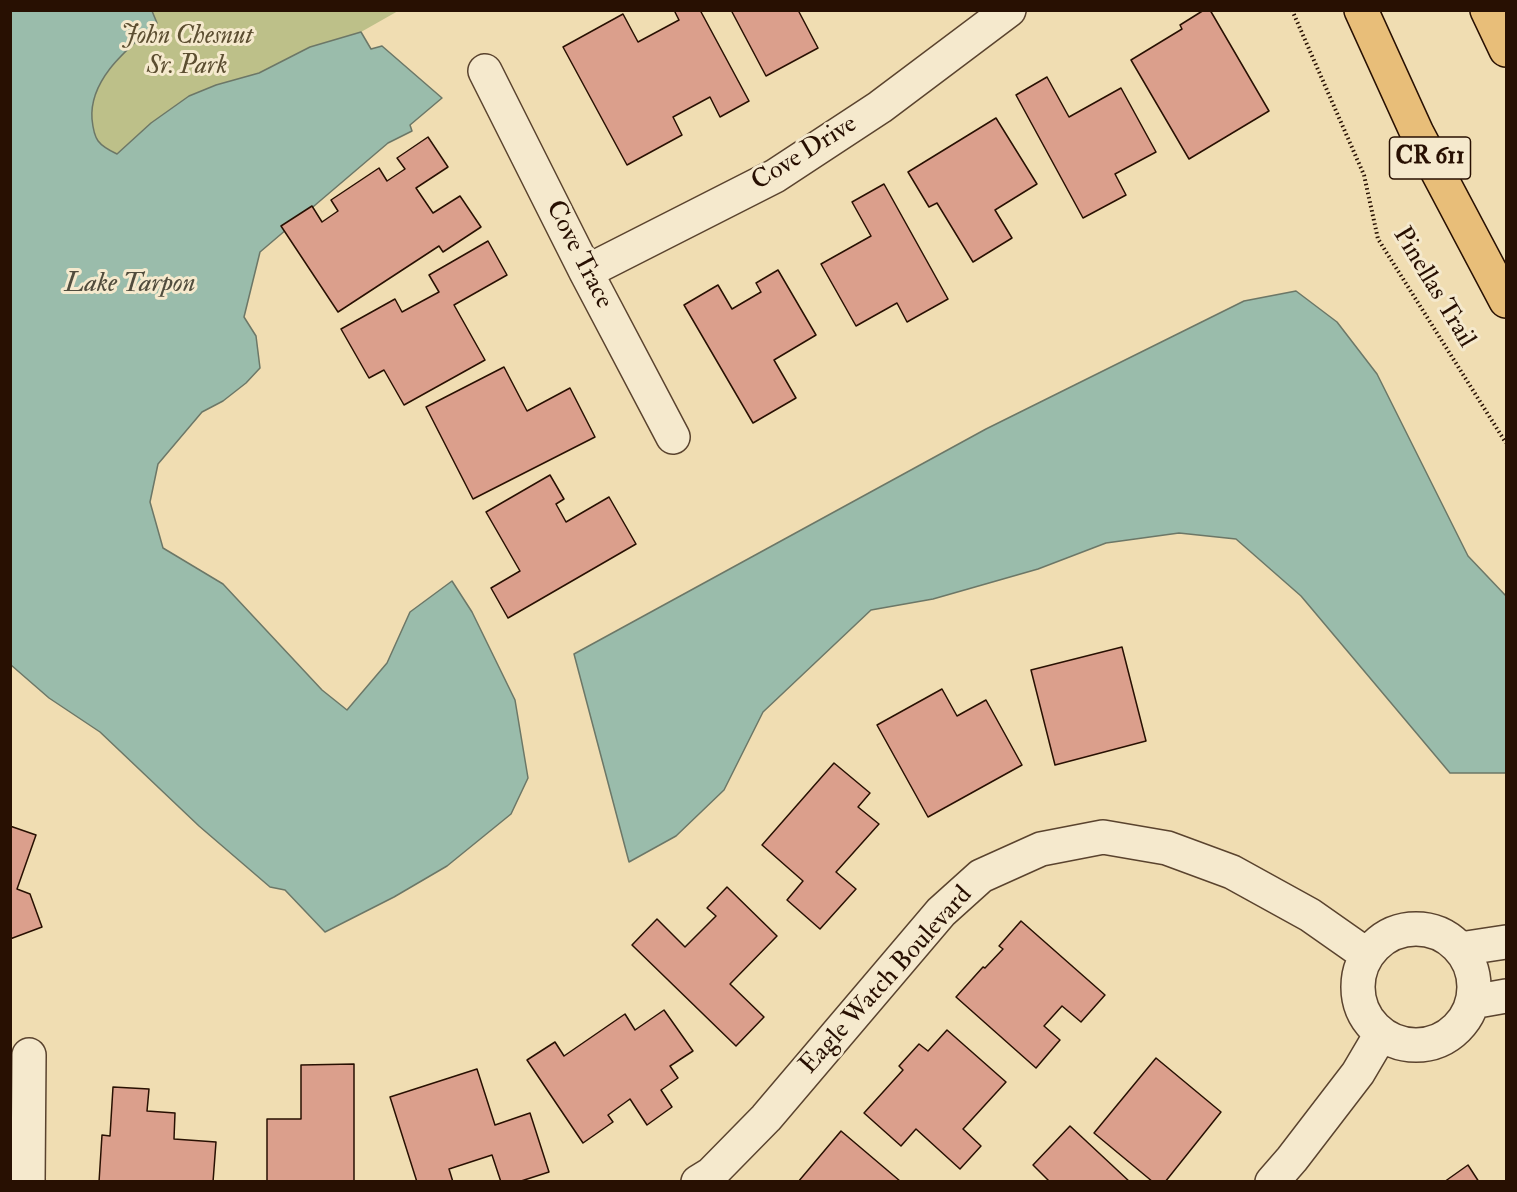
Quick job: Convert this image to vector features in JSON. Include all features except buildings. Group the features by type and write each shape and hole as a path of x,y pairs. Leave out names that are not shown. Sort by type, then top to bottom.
{"main road":[{"name":"CR 611","path":"1361,10 1417,133 1506,301"},
{"path":"1487,10 1506,50"}],"street":[{"name":"Cove Drive","path":"586,272 775,176 880,107 1009,10"},
{"name":"Cove Trace","path":"485,71 586,272 673,437"},
{"name":"Eagle Watch Boulevard","path":"698,1182 711,1174 766,1118 941,912 981,876 1041,849 1103,837 1167,848 1232,872 1310,915 1367,955"},
{"path":"1412,929 1430,931 1446,938 1460,949 1469,965 1474,983 1472,1002 1464,1020 1451,1033 1435,1042 1416,1046 1397,1043 1381,1034 1368,1022 1360,1006 1357,988 1360,971 1367,955 1380,942 1395,933 1412,929"},
{"path":"1460,949 1506,942"},
{"path":"1472,1002 1506,996"},
{"path":"1272,1182 1358,1073 1381,1034"},
{"path":"28,1182 29,1055"}],"path":[{"name":"Pinellas Trail","path":"1292,10 1364,175 1378,239 1506,443"}],"green space":[{"name":"John Chesnut Sr. Park","path":"152,11 398,11 361,32 310,47 259,73 216,85 189,96 151,123 117,154 102,145 96,137 92,119 93,104 97,91 113,65 157,23"}],"water":[{"name":"Lake Tarpon","path":"11,11 152,11 157,23 113,65 97,90 93,104 92,119 96,137 101,145 117,154 151,123 189,96 216,85 259,73 310,47 361,32 371,49 382,46 442,98 410,125 412,131 388,143 260,252 244,317 256,336 260,368 246,383 223,401 202,412 158,464 150,502 163,548 223,584 322,690 347,710 387,663 410,612 452,581 472,612 515,700 528,778 511,814 447,866 394,897 325,932 285,890 270,887 199,826 100,732 49,698 11,665"},
{"path":"1296,291 1337,322 1377,374 1468,556 1506,596 1506,773 1450,773 1301,596 1236,539 1179,533 1106,543 1038,569 933,599 871,610 763,712 724,790 676,836 629,862 574,654 986,429 1244,301"}]}
